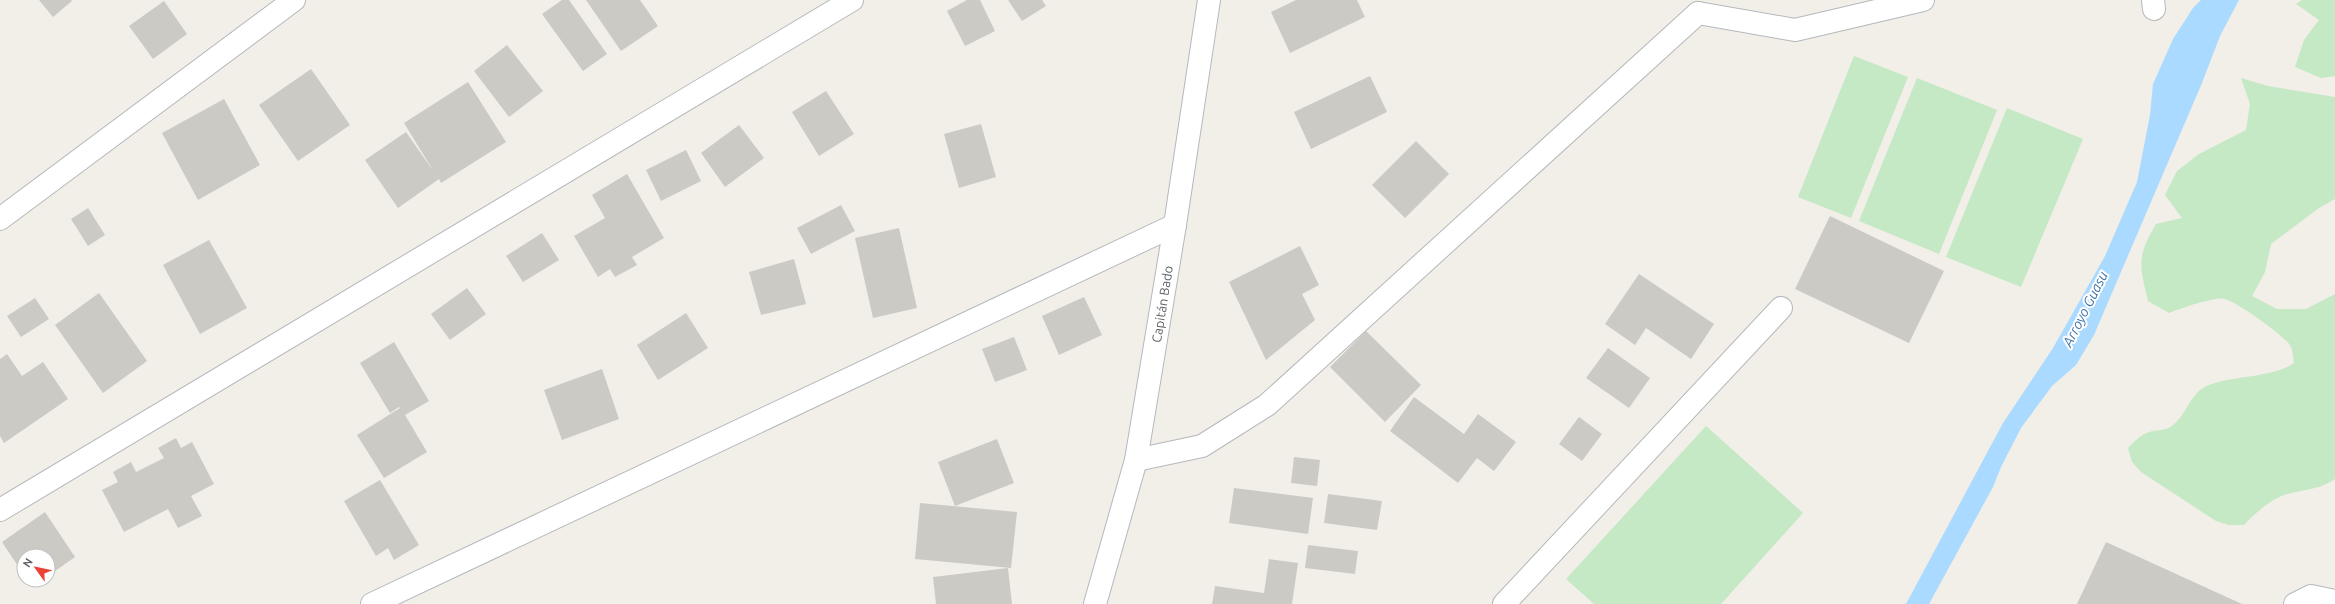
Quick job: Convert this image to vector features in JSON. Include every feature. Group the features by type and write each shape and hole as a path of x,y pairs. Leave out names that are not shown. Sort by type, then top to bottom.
{"street":[{"path":"0,220 294,0"},
{"path":"1,508 852,0"},
{"name":"Capitán Bado","path":"1095,604 1136,460 1175,225 1209,0"},
{"path":"1136,460 1202,446 1267,405 1696,7 1794,30 1923,0"},
{"path":"372,604 1175,225"},
{"path":"1504,604 1781,308"},
{"path":"2295,604 2310,596 2335,601"}],"green space":[{"path":"2302,0 2335,0 2335,76 2321,78 2295,67 2304,40 2319,20 2296,4"},
{"path":"1854,56 1908,77 1851,218 1798,197"},
{"path":"1917,78 1997,110 1939,254 1859,221"},
{"path":"2241,78 2268,86 2335,97 2335,199 2319,208 2271,244 2265,272 2252,296 2277,309 2306,309 2335,294 2335,479 2322,486 2284,495 2273,500 2252,516 2244,525 2229,525 2216,521 2141,472 2132,462 2128,448 2144,434 2167,429 2173,425 2197,393 2203,388 2231,379 2265,374 2285,368 2294,363 2291,347 2286,340 2249,312 2231,301 2225,299 2214,299 2197,303 2169,313 2148,301 2143,278 2142,261 2145,244 2156,224 2182,218 2165,195 2177,171 2199,154 2246,130 2250,104"},
{"path":"2007,108 2083,139 2021,287 1946,257"},
{"path":"1706,426 1803,513 1721,604 1594,604 1566,579"}],"water":[{"name":"Arroyo Guasu","path":"2201,0 2239,0 2220,36 2202,83 2094,335 2076,365 2052,386 2021,428 2001,467 1993,487 1929,604 1906,604 2003,423 2053,348 2105,256 2137,182 2150,115 2153,84 2173,39 2193,8"}],"building":[{"path":"39,0 71,0 72,1 53,17"},
{"path":"562,0 569,0 607,54 583,71 542,14"},
{"path":"586,0 640,0 658,26 621,51"},
{"path":"967,0 980,0 995,31 965,46 947,11"},
{"path":"1008,0 1042,0 1046,6 1022,21"},
{"path":"1296,0 1357,0 1365,17 1290,53 1271,12"},
{"path":"164,1 187,34 153,59 129,26"},
{"path":"507,45 543,91 509,117 474,71"},
{"path":"311,69 350,125 298,161 259,105"},
{"path":"1370,76 1387,112 1311,149 1294,112"},
{"path":"468,82 506,142 441,183 439,179 398,208 365,160 406,132 434,172 404,123"},
{"path":"826,91 854,134 819,156 792,112"},
{"path":"224,99 260,165 198,200 162,133"},
{"path":"981,124 996,177 959,188 944,134"},
{"path":"739,125 764,158 725,187 701,153"},
{"path":"1416,141 1449,174 1405,218 1372,185"},
{"path":"686,150 701,181 661,201 646,170"},
{"path":"627,174 664,238 632,257 637,265 615,277 610,269 598,277 574,236 605,218 592,195"},
{"path":"841,205 855,231 811,254 797,228"},
{"path":"88,208 105,235 88,246 71,219"},
{"path":"1830,216 1944,271 1909,343 1795,289"},
{"path":"899,228 917,308 873,318 855,238"},
{"path":"542,233 559,260 523,282 506,256"},
{"path":"209,240 247,308 200,334 163,265"},
{"path":"1300,246 1319,285 1302,294 1315,320 1266,360 1229,282"},
{"path":"794,259 806,304 761,315 749,272"},
{"path":"1639,274 1714,324 1691,359 1646,328 1635,345 1605,324"},
{"path":"467,288 486,314 450,340 431,314"},
{"path":"99,293 147,361 103,393 55,325"},
{"path":"1084,297 1102,335 1059,355 1042,316"},
{"path":"35,298 49,319 21,337 7,316"},
{"path":"686,313 708,348 658,380 637,345"},
{"path":"1366,331 1421,385 1385,422 1330,367"},
{"path":"1014,337 1027,370 995,382 982,349"},
{"path":"394,342 429,401 405,415 427,452 384,478 357,435 400,408 399,407 390,413 360,363"},
{"path":"1608,348 1650,378 1629,408 1586,378"},
{"path":"7,354 22,376 43,362 68,399 4,443 0,436 0,359"},
{"path":"602,369 619,419 562,440 544,390"},
{"path":"1414,397 1464,434 1478,414 1516,442 1494,471 1477,458 1458,483 1390,431"},
{"path":"1579,417 1602,434 1582,461 1559,444"},
{"path":"176,438 181,448 192,442 214,484 191,496 202,516 178,528 168,509 124,532 102,490 118,482 113,472 131,462 136,472 164,458 158,448"},
{"path":"997,439 1014,483 955,506 938,462"},
{"path":"1294,457 1320,460 1317,486 1291,483"},
{"path":"380,480 419,545 394,560 388,548 376,556 344,501"},
{"path":"1234,488 1313,498 1308,534 1229,523"},
{"path":"1328,494 1382,501 1377,530 1324,523"},
{"path":"920,503 1017,512 1011,568 915,559"},
{"path":"45,512 75,557 56,570 56,548 16,548 16,563 2,542"},
{"path":"2106,542 2242,604 2077,604"},
{"path":"1308,545 1358,551 1355,574 1305,568"},
{"path":"1269,559 1298,563 1292,604 1212,604 1215,586 1264,593"},
{"path":"1008,568 1012,604 936,604 933,577"}]}
